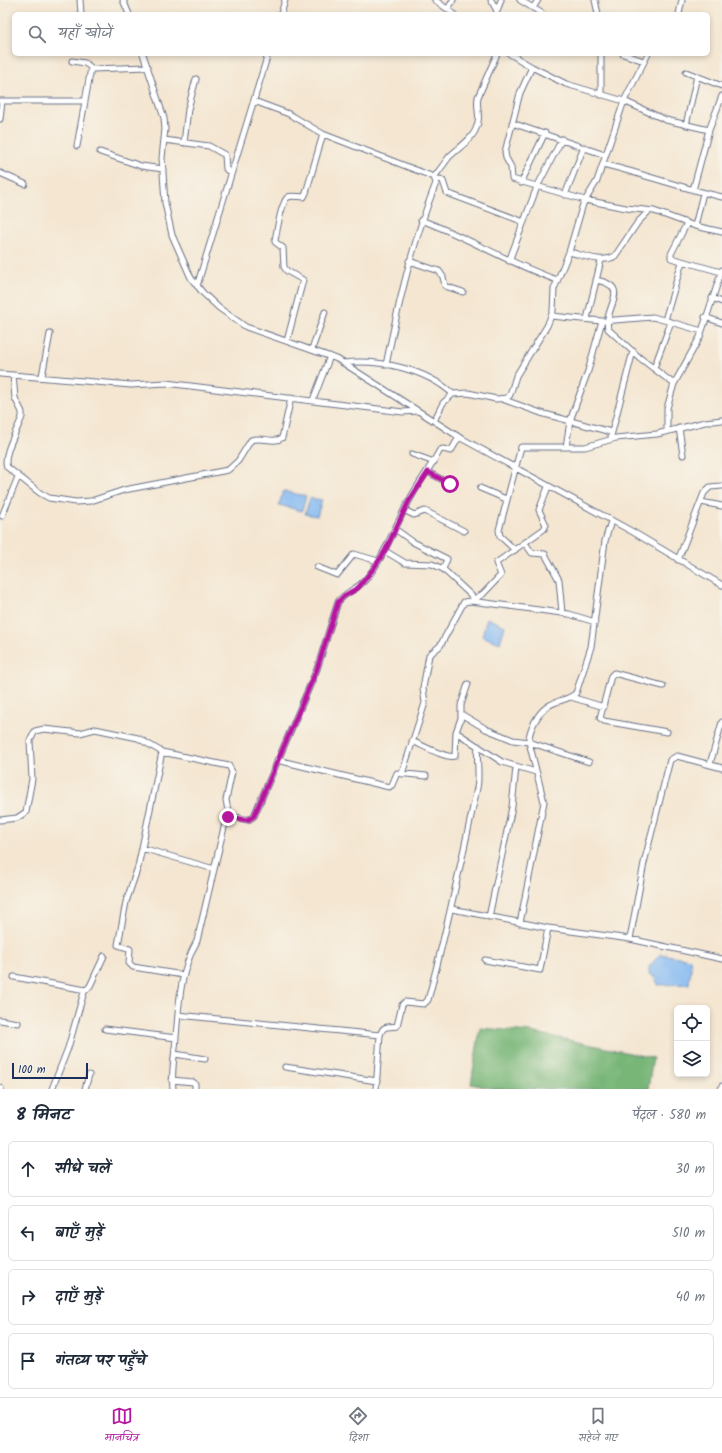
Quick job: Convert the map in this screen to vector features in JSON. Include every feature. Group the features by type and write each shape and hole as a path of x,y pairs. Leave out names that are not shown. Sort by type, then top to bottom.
{"street":[{"path":"80,0 81,12"},
{"path":"123,0 129,12"},
{"path":"282,12 285,0"},
{"path":"435,0 452,12"},
{"path":"448,9 453,0"},
{"path":"492,0 496,12"},
{"path":"496,12 501,0"},
{"path":"520,0 540,12"},
{"path":"533,8 538,0"},
{"path":"595,0 598,12"},
{"path":"680,12 682,0"},
{"path":"144,56 164,118 163,169 169,224 191,278 203,294 231,318 246,327 312,349 344,363 459,438 612,521 722,585"},
{"path":"197,286 267,56"},
{"path":"386,365 408,261 435,179 450,157 471,137 477,126 479,120 477,104 478,97 496,56"},
{"path":"513,56 566,84 624,101 666,120 709,130"},
{"path":"601,56 602,95"},
{"path":"629,56 644,61"},
{"path":"502,399 510,395 516,376 539,342 551,316 557,280 569,252 585,200 597,181 624,101 647,56"},
{"path":"72,61 85,63 91,68 148,67"},
{"path":"532,67 520,93 505,155 511,167 510,177 514,181 585,200 649,211 695,226 722,232"},
{"path":"77,146 91,68"},
{"path":"686,72 722,86"},
{"path":"686,125 697,76"},
{"path":"184,143 188,109 196,79"},
{"path":"693,190 709,130 722,96"},
{"path":"0,119 1,101 85,101"},
{"path":"254,101 289,114 323,134 435,179 441,179 447,193 524,222"},
{"path":"512,123 545,133 605,155"},
{"path":"521,183 545,133"},
{"path":"287,341 303,280 287,271 284,266 284,248 275,242 275,240 281,213 286,199 290,197 304,197 306,193 323,134"},
{"path":"509,261 537,187 562,139"},
{"path":"164,140 208,146 222,153 226,159 226,169 231,174"},
{"path":"565,195 584,147"},
{"path":"100,152 141,166 163,169"},
{"path":"602,164 643,174 703,193 722,197"},
{"path":"0,173 25,184"},
{"path":"695,226 703,193"},
{"path":"569,252 601,260 607,260 615,256 638,222 649,211"},
{"path":"421,220 448,230 509,261 557,280"},
{"path":"667,431 667,408 674,384 702,331 705,317 722,271 671,258 671,254 687,223"},
{"path":"587,319 601,260"},
{"path":"408,261 439,271 443,277 445,286 463,292"},
{"path":"665,320 682,262"},
{"path":"566,447 570,421 604,320 614,299 614,288 608,282 596,280"},
{"path":"712,298 722,302"},
{"path":"312,349 325,312"},
{"path":"551,316 604,320 653,317 702,331"},
{"path":"705,317 722,323"},
{"path":"604,320 608,329 633,352 674,384"},
{"path":"654,368 672,322"},
{"path":"42,376 50,334"},
{"path":"610,440 633,352"},
{"path":"313,400 330,356"},
{"path":"344,363 362,362 402,368 438,382 453,394"},
{"path":"0,374 42,376 132,385 166,383 403,412 418,411"},
{"path":"13,375 15,398 22,412 22,417 9,448 6,465 18,477 49,498 76,502 91,501 124,490 222,472 234,466 251,440 259,438 281,440 291,398"},
{"path":"434,421 443,402 453,394 468,393 502,399 513,405 611,432"},
{"path":"515,550 499,532 499,525 521,447 585,447 610,440 722,420"},
{"path":"679,428 683,454"},
{"path":"229,816 248,820 254,816 317,669 338,602 344,596 358,588 385,551 404,510 441,449 451,451 459,438"},
{"path":"412,454 434,462"},
{"path":"428,472 450,484"},
{"path":"2,516 18,477"},
{"path":"678,560 706,490 710,487 722,486"},
{"path":"402,774 425,703 423,688 429,655 440,646 462,604 483,594 501,575 496,563 546,527 539,510 548,487"},
{"path":"480,488 506,499"},
{"path":"701,502 722,506"},
{"path":"404,510 414,515 425,511 464,531"},
{"path":"520,923 544,802 529,742 530,730 548,705 576,694 590,654 604,541 612,521"},
{"path":"395,529 413,542 445,558 447,562 443,569"},
{"path":"525,543 532,553 545,554 557,576 562,613"},
{"path":"385,551 405,563 428,563 443,569 473,599 562,613 595,622"},
{"path":"317,567 337,575 354,554 378,561"},
{"path":"663,686 614,673 611,676 600,718 604,721 666,732"},
{"path":"412,741 453,757 456,754 456,732 461,714 461,705 468,684"},
{"path":"571,697 604,707"},
{"path":"461,714 498,735 521,742 529,742 589,762"},
{"path":"710,764 722,722"},
{"path":"0,820 17,818 26,812 32,779 30,742 35,730 39,729 80,733 95,729 138,738 162,752 214,762 231,767 232,772 226,800 229,816 226,819 197,941 188,957 183,975 174,1054 172,1080 173,1089"},
{"path":"456,732 502,762 536,772"},
{"path":"376,1089 380,1035 384,1027 395,1027 398,1025 402,1004 408,1002 424,1004 428,1000 452,909 477,787 476,759 478,746"},
{"path":"162,752 142,848 126,902 118,946 130,949 129,963 133,967 183,975"},
{"path":"630,939 644,862 670,760 677,756 722,768"},
{"path":"277,760 389,787 392,785 396,773 426,776"},
{"path":"489,917 509,822 516,767"},
{"path":"142,848 214,869"},
{"path":"452,909 548,928 630,939 722,959"},
{"path":"484,960 540,970 548,928"},
{"path":"52,1089 68,1048 81,998 90,986 104,956"},
{"path":"14,977 86,990"},
{"path":"178,1015 380,1035"},
{"path":"0,1020 18,1023"},
{"path":"105,1029 176,1038"},
{"path":"174,1054 205,1059"},
{"path":"285,1067 377,1081"},
{"path":"85,1089 89,1075"},
{"path":"172,1080 193,1082 195,1084 195,1089"}],"green space":[{"path":"480,1028 531,1032 653,1058 648,1089 495,1089 471,1084"}],"water":[{"path":"283,491 306,496 302,511 279,505"},
{"path":"310,498 322,500 317,516 305,514"},
{"path":"487,618 505,626 500,643 482,636"},
{"path":"660,954 690,959 691,968 689,984 658,985 655,977 649,974 649,967"}],"route":[{"path":"228,817 231,816 248,820 254,816 317,669 338,602 344,596 358,588 374,568 385,551 409,501 428,472 450,484"}]}
